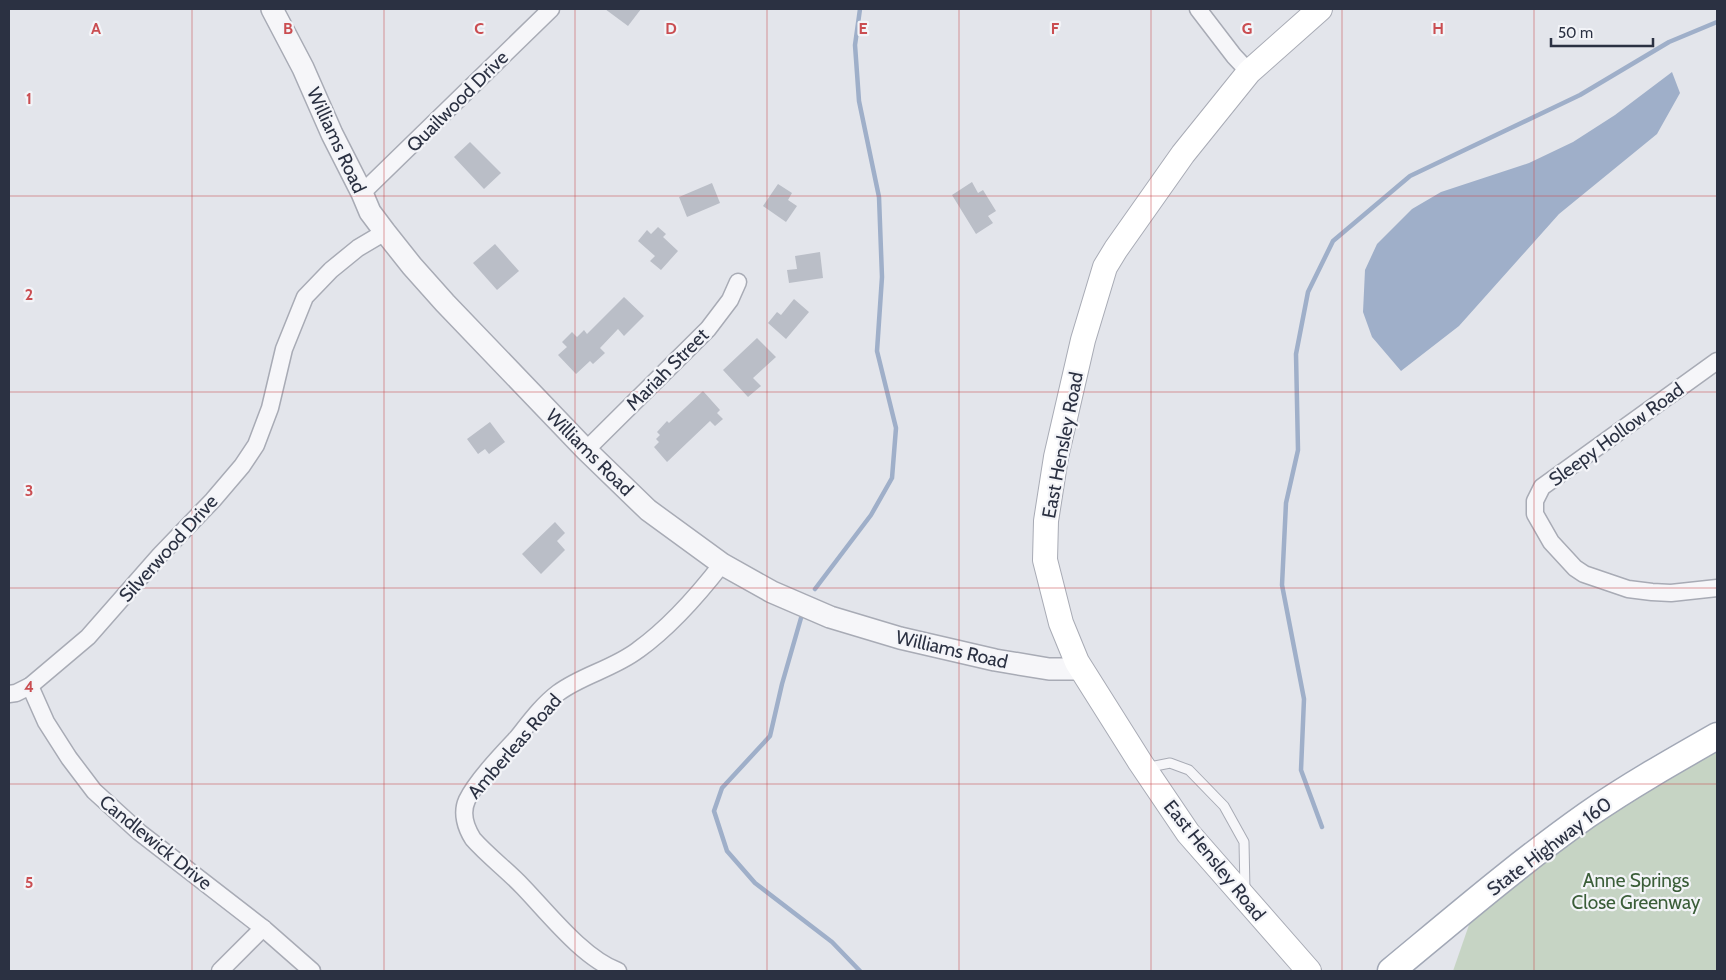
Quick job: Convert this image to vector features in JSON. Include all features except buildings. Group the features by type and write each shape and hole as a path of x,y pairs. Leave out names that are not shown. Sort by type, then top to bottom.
{"main road":[{"name":"East Hensley Road","path":"1308,971 1188,833 1076,662 1062,623 1046,560 1046,521 1056,457 1083,340 1100,279 1116,249 1183,154 1250,72 1320,9"},
{"name":"State Highway 160","path":"1391,971 1522,864 1588,814 1717,736"}],"street":[{"name":"Williams Road","path":"272,9 304,68 332,134 370,212 385,232 445,303 586,450 648,510 722,564 772,592 830,617 900,638 995,660 1049,668 1081,669"},
{"name":"Quailwood Drive","path":"362,193 551,9"},
{"path":"1198,9 1234,56 1250,72"},
{"name":"Silverwood Drive","path":"9,694 30,686 88,637 242,466 256,445 270,408 284,349 305,297 331,270 358,248 385,232"},
{"name":"Mariah Street","path":"586,450 708,329 730,300 738,282"},
{"name":"Sleepy Hollow Road","path":"1717,361 1542,487 1536,501 1535,514 1551,542 1575,568 1584,574 1628,589 1652,592 1671,594 1717,588"},
{"name":"Amberleas Road","path":"618,971 590,954 565,931 522,885 473,839 467,830 464,813 466,801 494,763 556,694 637,651 687,605 722,564"},
{"name":"Candlewick Drive","path":"30,686 46,722 69,758 94,791 139,832 264,928 312,971"},
{"path":"220,971 264,928"}],"lane":[{"path":"1144,768 1170,763 1189,770 1224,806 1244,842 1245,899"}],"green space":[{"name":"Anne Springs Close Greenway","path":"1717,747 1717,971 1453,971 1470,922 1595,822"}],"water":[{"path":"1672,72 1680,93 1657,134 1559,214 1459,326 1401,371 1372,337 1363,312 1365,270 1377,244 1412,209 1441,192 1529,163 1573,142 1615,115"}],"waterway":[{"path":"815,589 871,515 892,478 896,428 877,351 882,277 879,197 859,101 855,45 860,9"},
{"path":"1322,827 1301,770 1304,699 1282,585 1286,503 1298,450 1296,354 1308,292 1333,241 1410,176 1580,95 1669,42 1717,22"},
{"path":"801,618 782,684 770,736 722,788 714,811 727,851 755,883 832,942 860,971"}]}
